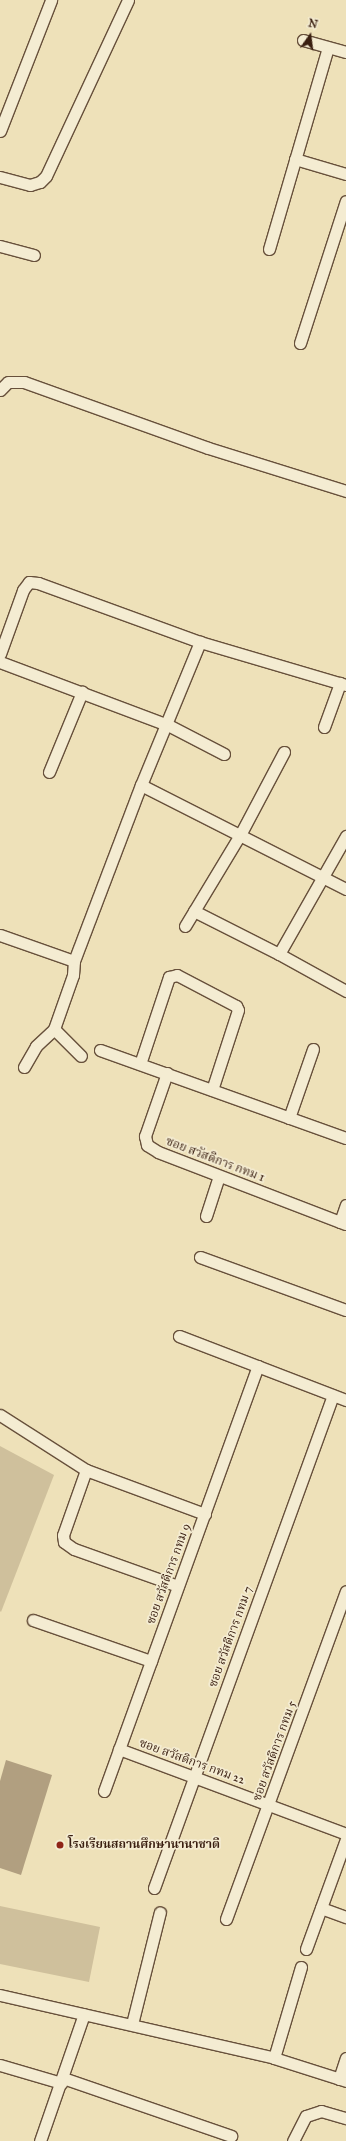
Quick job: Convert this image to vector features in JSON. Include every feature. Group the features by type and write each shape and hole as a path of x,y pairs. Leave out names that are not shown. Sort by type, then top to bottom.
{"street":[{"path":"0,131 51,0"},
{"path":"0,177 30,185 40,182 46,176 128,0"},
{"path":"303,40 346,52"},
{"path":"269,249 328,47"},
{"path":"295,159 346,174"},
{"path":"300,343 346,201"},
{"path":"0,246 34,255"},
{"path":"0,390 8,382 24,382 208,448 346,491"},
{"path":"0,654 23,590 29,582 38,583 200,642 343,684 324,727"},
{"path":"24,1067 36,1046 54,1029 73,975 74,961 141,785 168,725 200,642"},
{"path":"0,662 168,725 224,754"},
{"path":"49,772 82,692"},
{"path":"185,926 240,835 284,752"},
{"path":"141,785 346,889"},
{"path":"279,954 346,836"},
{"path":"194,911 279,954 346,991"},
{"path":"0,935 74,961"},
{"path":"140,1064 169,977 177,975 236,1006 238,1010 212,1090"},
{"path":"54,1029 81,1056"},
{"path":"289,1118 313,1048"},
{"path":"100,1050 346,1138"},
{"name":"ซอย สวัสดิการ กทม 1","path":"167,1073 145,1136 147,1145 158,1152 343,1223"},
{"path":"206,1216 219,1176"},
{"path":"343,1223 346,1205"},
{"path":"200,1257 346,1310"},
{"path":"179,1336 346,1400"},
{"name":"ซอย สวัสดิการ กทม 9","path":"104,1791 258,1366"},
{"name":"ซอย สวัสดิการ กทม 7","path":"154,1888 333,1395"},
{"path":"0,1415 86,1470 205,1514"},
{"path":"86,1470 63,1536 64,1542 74,1549 178,1586"},
{"name":"ซอย สวัสดิการ กทม 5","path":"226,1919 269,1805 346,1591"},
{"path":"33,1620 151,1661"},
{"name":"ซอย สวัสดิการ กทม 22","path":"119,1749 346,1834"},
{"path":"306,1949 346,1839"},
{"path":"321,1908 346,1917"},
{"path":"132,2024 160,1912"},
{"path":"274,2058 301,1967"},
{"path":"0,1995 61,2010 132,2024 274,2058 342,2080 346,2058"},
{"path":"40,2141 84,2014"},
{"path":"0,2065 62,2081 231,2136"},
{"path":"293,2141 306,2116 321,2111 346,2118"}],"shaded area":[{"path":"0,1446 54,1475 1,1612 0,1611"},
{"path":"6,1760 52,1775 21,1875 0,1868 0,1781"},
{"path":"0,1906 100,1927 89,1982 0,1964"}],"place":[{"name":"โรงเรียนสถานศึกษานานาชาติ","path":"60,1845"}]}
